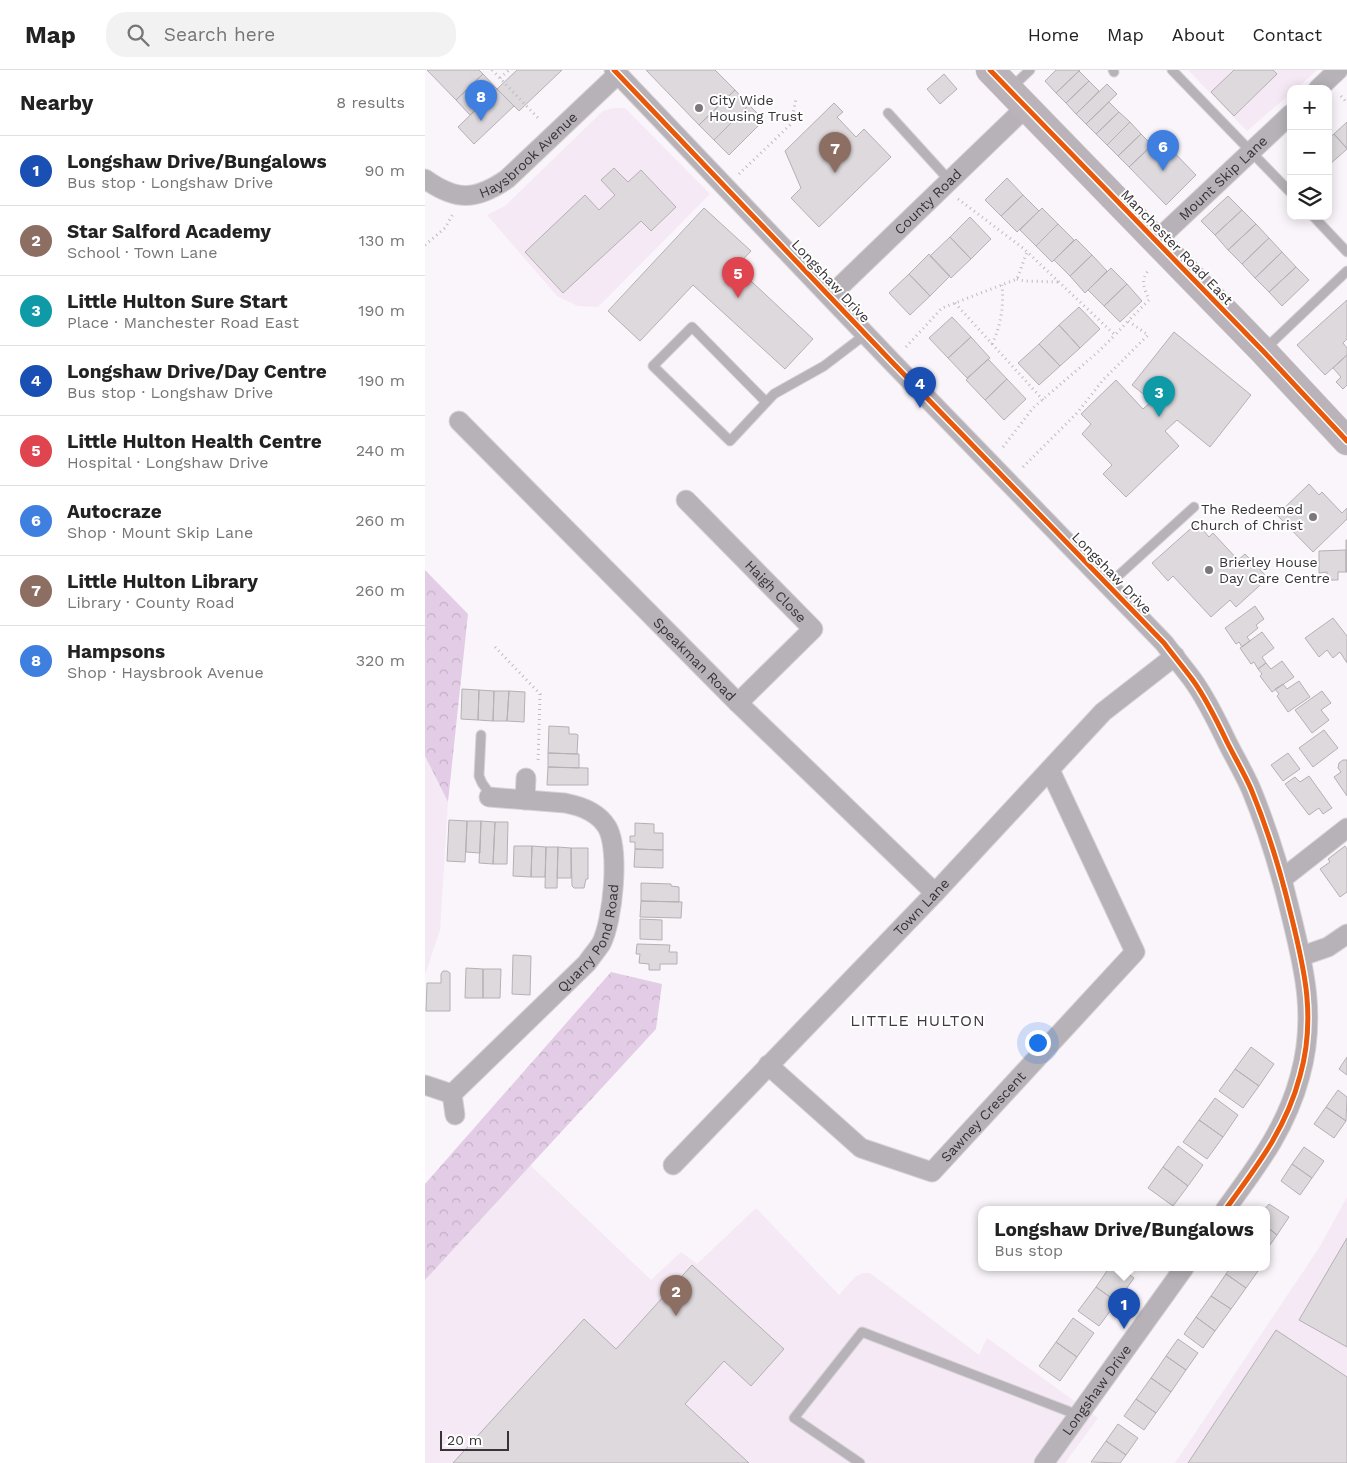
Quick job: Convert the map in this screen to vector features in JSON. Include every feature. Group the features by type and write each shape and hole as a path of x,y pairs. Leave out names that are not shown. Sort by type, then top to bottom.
{"main road":[{"name":"Manchester Road East","path":"990,70 1263,351 1347,441"}],"street":[{"path":"1322,85 1338,70"},
{"name":"Haysbrook Avenue","path":"425,178 441,190 458,195 476,195 491,190 507,180 616,72"},
{"name":"Longshaw Drive","path":"616,72 1175,656 1193,680 1216,720 1251,789 1283,879 1308,991 1309,1018 1307,1047 1301,1074 1290,1107 1278,1134 1228,1206"},
{"name":"County Road","path":"830,296 945,183 1017,98"},
{"name":"Mount Skip Lane","path":"1161,246 1251,152 1287,118"},
{"name":"Speakman Road","path":"459,421 738,703 935,893"},
{"name":"Haigh Close","path":"685,500 813,629 738,703"},
{"name":"Town Lane","path":"673,1165 935,893 1103,712 1175,656"},
{"name":"Sawney Crescent","path":"768,1065 861,1148 932,1172 1135,952 1050,770"},
{"path":"525,800 526,778"},
{"name":"Quarry Pond Road","path":"452,1094 587,963 601,944 607,926 613,888 612,837 606,825 597,816 577,805 491,797"},
{"path":"1283,879 1347,828"},
{"path":"1301,956 1328,947 1347,934"},
{"path":"425,1085 452,1094 455,1115"},
{"name":"Longshaw Drive","path":"1044,1463 1182,1271"}],"lane":[{"path":"1017,98 1030,70"},
{"path":"1172,70 1287,189"},
{"path":"888,113 945,183"},
{"path":"1317,220 1347,252"},
{"path":"1263,351 1347,271"},
{"path":"766,402 692,326 653,366 730,441 774,394 824,366 866,334"},
{"path":"1108,585 1194,507"},
{"path":"481,735 479,776 491,797"},
{"path":"859,1463 794,1418 862,1332 1078,1415"}],"path":[{"path":"493,70 554,134"},
{"path":"500,78 509,70"},
{"path":"726,187 791,124 796,99"},
{"path":"945,183 1027,252 1115,335"},
{"path":"425,245 445,228 450,220 458,195"},
{"path":"990,463 1033,408 1099,351 1149,300 1143,284 1145,274 1161,246"},
{"path":"1017,278 1027,252"},
{"path":"892,362 943,308 1017,278 1024,281 1059,282"},
{"path":"992,344 999,330 1003,296 1002,284"},
{"path":"955,303 1043,400"},
{"path":"1008,482 1077,413 1103,380 1148,336 1128,321"},
{"path":"495,647 541,694 537,770 526,778"}],"shaded area":[{"path":"1188,70 1317,70 1300,85 1287,85 1287,96 1247,131"},
{"path":"613,108 625,108 710,194 598,307 578,306 557,296 487,215 505,206 603,111"},
{"path":"425,756 448,802 440,930 425,975"},
{"path":"530,1165 651,1280 681,1252 697,1264 756,1208 839,1295 855,1277 863,1273 870,1273 979,1355 987,1338 1098,1418 1065,1463 425,1463 425,1280"},
{"path":"1347,1197 1347,1463 1175,1463 1319,1248"}],"green space":[{"path":"425,570 468,614 448,802 425,756"},
{"path":"611,972 662,984 656,1029 425,1280 425,1184"}],"building":[{"path":"427,70 479,70 483,74 456,100"},
{"path":"517,70 562,70 519,111 497,89"},
{"name":"City Wide Housing Trust","path":"646,70 715,70 735,90 699,125"},
{"path":"1056,70 1080,70 1056,93 1045,81"},
{"path":"1234,70 1273,70 1277,74 1234,116 1211,92"},
{"path":"1079,71 1089,81 1066,103 1056,93"},
{"path":"483,74 497,89 470,115 456,100"},
{"path":"944,74 957,89 940,104 927,89"},
{"path":"1089,81 1099,91 1076,114 1066,103"},
{"path":"1107,84 1117,94 1086,124 1076,114"},
{"path":"497,89 514,106 474,144 458,127"},
{"path":"735,90 749,105 714,140 699,125"},
{"path":"1109,102 1119,112 1096,134 1086,124"},
{"path":"834,103 843,112 837,117 856,137 864,129 891,157 819,227 791,198 801,188 785,151"},
{"path":"749,105 764,120 729,155 714,140"},
{"path":"1119,112 1130,122 1107,145 1096,134"},
{"path":"1130,122 1141,134 1118,156 1107,145"},
{"path":"1347,122 1347,148 1334,134"},
{"path":"1141,134 1152,145 1129,167 1118,156"},
{"path":"1334,134 1347,149 1332,162 1332,136"},
{"path":"1160,138 1196,175 1166,205 1129,167"},
{"path":"614,168 628,182 641,170 676,207 651,231 641,221 563,293 525,252 585,195 599,210 615,195 601,180"},
{"path":"1007,178 1023,195 1001,216 985,200"},
{"path":"1023,195 1039,211 1017,232 1001,216"},
{"path":"1228,196 1242,210 1215,235 1201,221"},
{"path":"704,208 751,251 736,267 813,339 785,369 693,285 640,341 608,311"},
{"path":"1042,208 1058,224 1036,246 1020,230"},
{"path":"1242,210 1256,224 1228,250 1215,235"},
{"path":"970,217 991,239 971,259 950,237"},
{"path":"1058,224 1074,240 1052,262 1036,246"},
{"path":"1256,224 1269,238 1242,264 1228,250"},
{"path":"950,237 971,259 951,278 930,256"},
{"path":"1269,238 1282,252 1255,278 1242,264"},
{"path":"1076,239 1092,255 1070,276 1054,260"},
{"path":"1282,252 1296,267 1269,292 1255,278"},
{"path":"929,254 950,276 930,296 909,274"},
{"path":"1092,255 1107,271 1085,293 1070,276"},
{"path":"1296,267 1309,280 1282,306 1269,292"},
{"path":"1111,268 1127,284 1104,306 1088,290"},
{"path":"909,274 930,296 910,315 889,293"},
{"path":"1127,284 1142,301 1120,322 1104,306"},
{"path":"1347,300 1347,339 1343,343 1347,348 1347,355 1325,375 1297,345"},
{"path":"1079,307 1100,329 1080,348 1059,325"},
{"path":"952,317 971,337 948,358 929,338"},
{"path":"1059,325 1080,348 1060,366 1039,344"},
{"path":"1174,332 1251,395 1210,447 1177,420 1165,431 1179,446 1126,497 1103,474 1112,465 1082,434 1091,424 1081,414 1116,380 1143,409 1152,401 1132,385"},
{"path":"971,337 990,358 967,378 948,358"},
{"path":"1039,344 1060,366 1039,385 1018,363"},
{"path":"1347,355 1347,385 1343,389 1336,382 1341,377 1333,368"},
{"path":"988,359 1007,379 985,400 966,380"},
{"path":"1007,379 1026,399 1004,420 985,400"},
{"name":"The Redeemed Church of Christ","path":"1309,484 1319,495 1322,492 1342,513 1347,508 1347,519 1313,552 1277,515"},
{"name":"Brierley House Day Care Centre","path":"1197,523 1209,537 1213,533 1238,560 1245,554 1268,578 1236,607 1230,600 1211,617 1173,576 1168,581 1152,563"},
{"path":"1347,540 1347,572 1346,572"},
{"path":"1346,550 1346,572 1338,572 1338,580 1327,580 1327,572 1319,573 1319,551"},
{"path":"1255,606 1264,619 1256,625 1258,628 1247,637 1250,641 1242,647 1239,642 1236,644 1225,628"},
{"path":"1333,618 1347,636 1347,663 1340,652 1333,658 1327,650 1319,657 1305,638"},
{"path":"1262,632 1274,648 1262,657 1266,663 1258,669 1254,662 1251,664 1240,648"},
{"path":"1282,661 1294,677 1272,692 1260,676 1262,674 1258,669 1266,663 1271,669"},
{"path":"1299,681 1310,697 1288,712 1277,696 1279,694 1275,689 1283,684 1287,689"},
{"path":"462,689 479,690 478,720 461,719"},
{"path":"479,690 494,691 493,721 478,720"},
{"path":"494,691 509,691 507,721 493,721"},
{"path":"509,691 525,692 524,722 507,721"},
{"path":"1322,691 1331,703 1321,710 1329,720 1312,733 1295,710"},
{"path":"549,726 569,727 569,734 578,735 577,754 548,753"},
{"path":"1324,730 1338,748 1313,767 1299,748"},
{"path":"548,753 579,754 579,768 548,767"},
{"path":"1288,753 1300,769 1283,781 1271,765"},
{"path":"1347,760 1347,796 1334,777 1341,772 1338,768 1339,763"},
{"path":"548,767 588,768 588,785 547,785"},
{"path":"1309,776 1332,808 1323,814 1319,808 1309,815 1285,784 1295,777 1300,782"},
{"path":"449,820 467,821 465,862 447,861"},
{"path":"467,821 481,821 480,853 466,852"},
{"path":"481,821 495,822 493,864 479,863"},
{"path":"495,822 508,822 507,864 493,864"},
{"path":"635,823 654,824 654,833 663,833 663,850 635,849 635,842 630,842 630,836 635,836"},
{"path":"514,846 532,846 531,877 513,876"},
{"path":"532,846 546,847 545,877 531,877"},
{"path":"1345,846 1347,849 1347,892 1340,897 1320,869 1330,862 1328,859"},
{"path":"546,847 558,847 557,888 545,888"},
{"path":"558,847 571,848 571,878 557,878"},
{"path":"571,848 588,848 588,879 586,879 584,888 574,888 572,886"},
{"path":"635,849 663,850 663,868 634,867"},
{"path":"641,883 671,884 671,886 679,887 679,902 641,901"},
{"path":"641,901 682,902 681,918 640,917"},
{"path":"640,919 662,920 662,940 640,939"},
{"path":"637,944 670,945 669,952 677,952 677,964 660,964 660,970 649,970 649,964 639,963 640,954 636,954"},
{"path":"513,955 531,956 530,995 512,994"},
{"path":"466,968 483,969 483,998 465,998"},
{"path":"483,969 501,969 500,998 483,998"},
{"path":"443,971 450,973 450,1011 426,1011 427,983 441,983"},
{"path":"1251,1047 1274,1064 1259,1086 1235,1069"},
{"path":"1347,1057 1347,1075 1339,1069"},
{"path":"1235,1069 1259,1086 1243,1108 1219,1091"},
{"path":"1338,1090 1347,1097 1346,1121 1326,1107"},
{"path":"1215,1098 1238,1115 1223,1137 1199,1120"},
{"path":"1326,1107 1346,1121 1334,1138 1314,1124"},
{"path":"1199,1120 1223,1137 1207,1159 1183,1142"},
{"path":"1178,1146 1203,1165 1188,1186 1163,1167"},
{"path":"1304,1147 1324,1161 1312,1178 1292,1164"},
{"path":"1292,1164 1312,1178 1300,1195 1281,1181"},
{"path":"1163,1167 1188,1186 1173,1206 1148,1188"},
{"path":"1269,1204 1289,1217 1277,1235 1270,1229 1270,1206 1267,1206"},
{"path":"1270,1229 1277,1235 1270,1245"},
{"path":"1347,1238 1347,1347 1299,1320"},
{"path":"692,1265 784,1349 751,1386 724,1361 685,1404 749,1463 453,1463 584,1319 616,1349"},
{"path":"1107,1271 1124,1271 1134,1278 1117,1302 1096,1287"},
{"path":"1228,1271 1258,1271 1246,1288 1226,1274"},
{"path":"1226,1274 1246,1288 1231,1309 1211,1296"},
{"path":"1096,1287 1117,1302 1099,1326 1078,1311"},
{"path":"1211,1296 1231,1309 1215,1331 1196,1317"},
{"path":"1196,1317 1215,1331 1203,1348 1184,1334"},
{"path":"1073,1318 1094,1333 1077,1357 1056,1342"},
{"path":"1276,1330 1347,1377 1347,1463 1188,1463"},
{"path":"1178,1339 1198,1353 1186,1370 1166,1356"},
{"path":"1056,1342 1077,1357 1060,1381 1039,1366"},
{"path":"1166,1356 1186,1370 1171,1392 1151,1378"},
{"path":"1151,1378 1171,1392 1156,1413 1136,1399"},
{"path":"1136,1399 1156,1413 1144,1430 1124,1416"},
{"path":"1118,1424 1138,1438 1126,1455 1106,1441"},
{"path":"1106,1441 1126,1455 1120,1463 1091,1462"}],"cycle path":[{"path":"614,70 892,362 1164,643 1192,679 1211,710 1251,789 1274,852 1301,956 1308,1015 1305,1055 1287,1113 1269,1146 1228,1206"},
{"path":"990,70 1263,351 1347,441"}],"place":[{"name":"City Wide Housing Trust","path":"699,108"},
{"name":"Hampsons","path":"481,121"},
{"name":"Autocraze","path":"1163,171"},
{"name":"Little Hulton Library","path":"835,173"},
{"name":"Little Hulton Health Centre","path":"738,298"},
{"name":"Longshaw Drive/Day Centre","path":"920,408"},
{"name":"Little Hulton Sure Start","path":"1159,417"},
{"name":"The Redeemed Church of Christ","path":"1313,517"},
{"name":"Brierley House Day Care Centre","path":"1209,570"},
{"name":"Star Salford Academy","path":"676,1316"},
{"name":"Longshaw Drive/Bungalows","path":"1124,1329"}],"district":[{"name":"LITTLE HULTON","path":"918,1020"}]}
